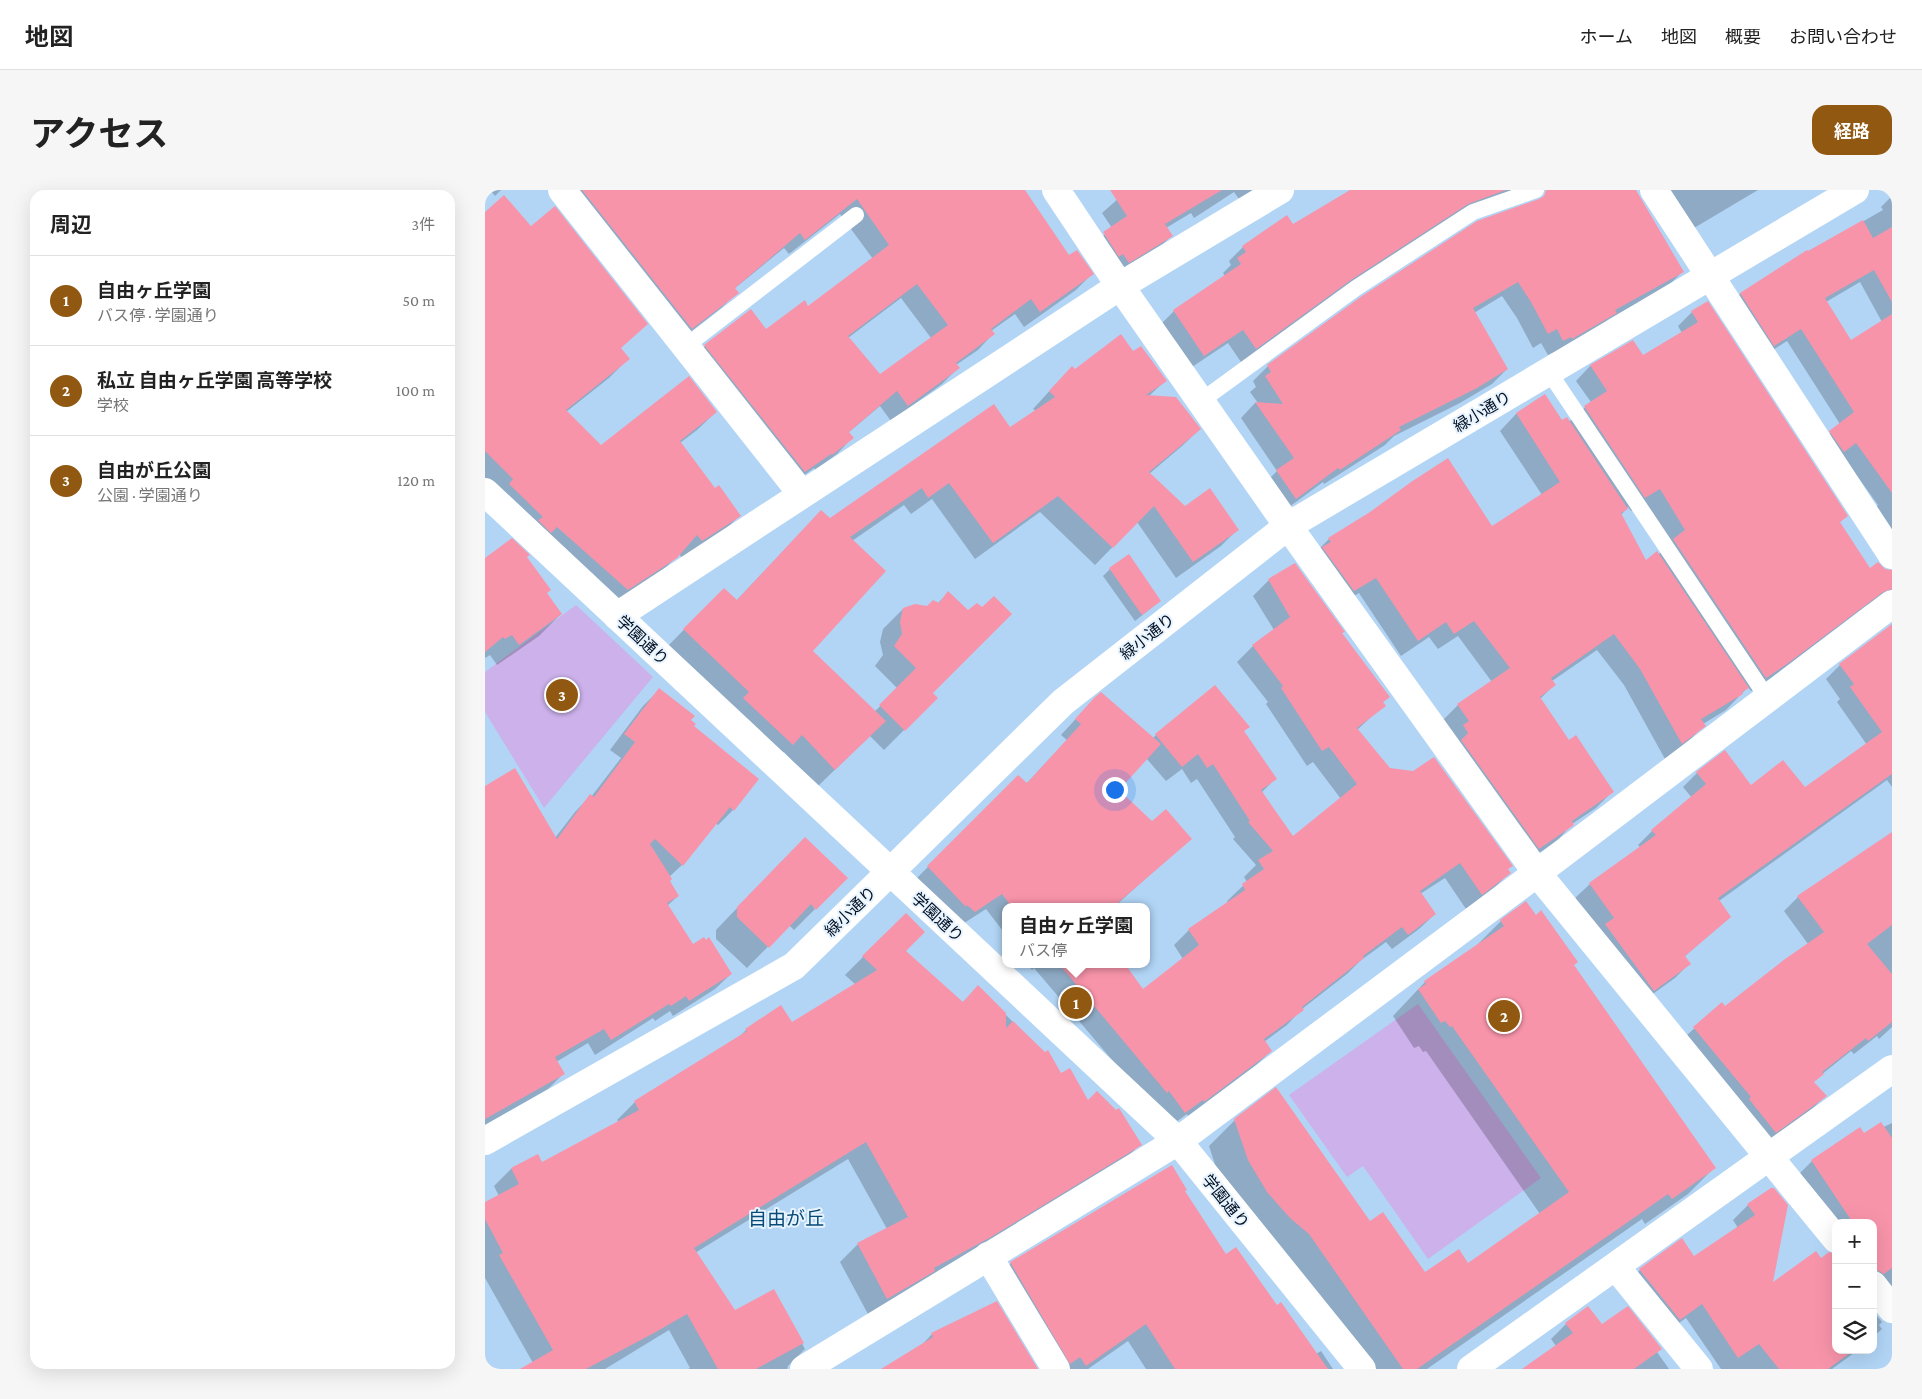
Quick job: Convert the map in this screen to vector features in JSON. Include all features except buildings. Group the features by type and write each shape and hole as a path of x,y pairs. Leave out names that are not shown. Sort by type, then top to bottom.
{"street":[{"path":"562,190 802,494"},
{"path":"617,616 1120,286 1280,190"},
{"path":"1654,190 1892,554"},
{"name":"緑小通り","path":"485,1141 794,966 1063,702 1288,526 1855,190"},
{"path":"1061,192 1120,286 1288,526 1537,873 1832,1234"},
{"name":"学園通り","path":"485,492 1178,1142 1362,1369"},
{"path":"804,1369 1178,1142 1892,604"},
{"path":"1471,1369 1770,1158 1892,1069"},
{"path":"988,1256 1056,1369"},
{"path":"1616,1267 1699,1369"},
{"path":"1877,1291 1892,1309"}],"lane":[{"path":"1201,401 1356,288 1473,212 1536,190"},
{"path":"686,346 856,215"},
{"path":"1549,372 1768,699"}],"shaded area":[{"path":"576,605 653,677 544,808 485,712 485,672"},
{"path":"1418,1004 1541,1178 1428,1259 1363,1166 1347,1177 1289,1095"}],"place":[{"name":"自由が丘公園","path":"562,695"},
{"name":"自由ヶ丘学園","path":"1076,1003"},
{"name":"私立 自由ヶ丘学園 高等学校","path":"1504,1016"}],"district":[{"name":"自由が丘","path":"786,1218"}]}
